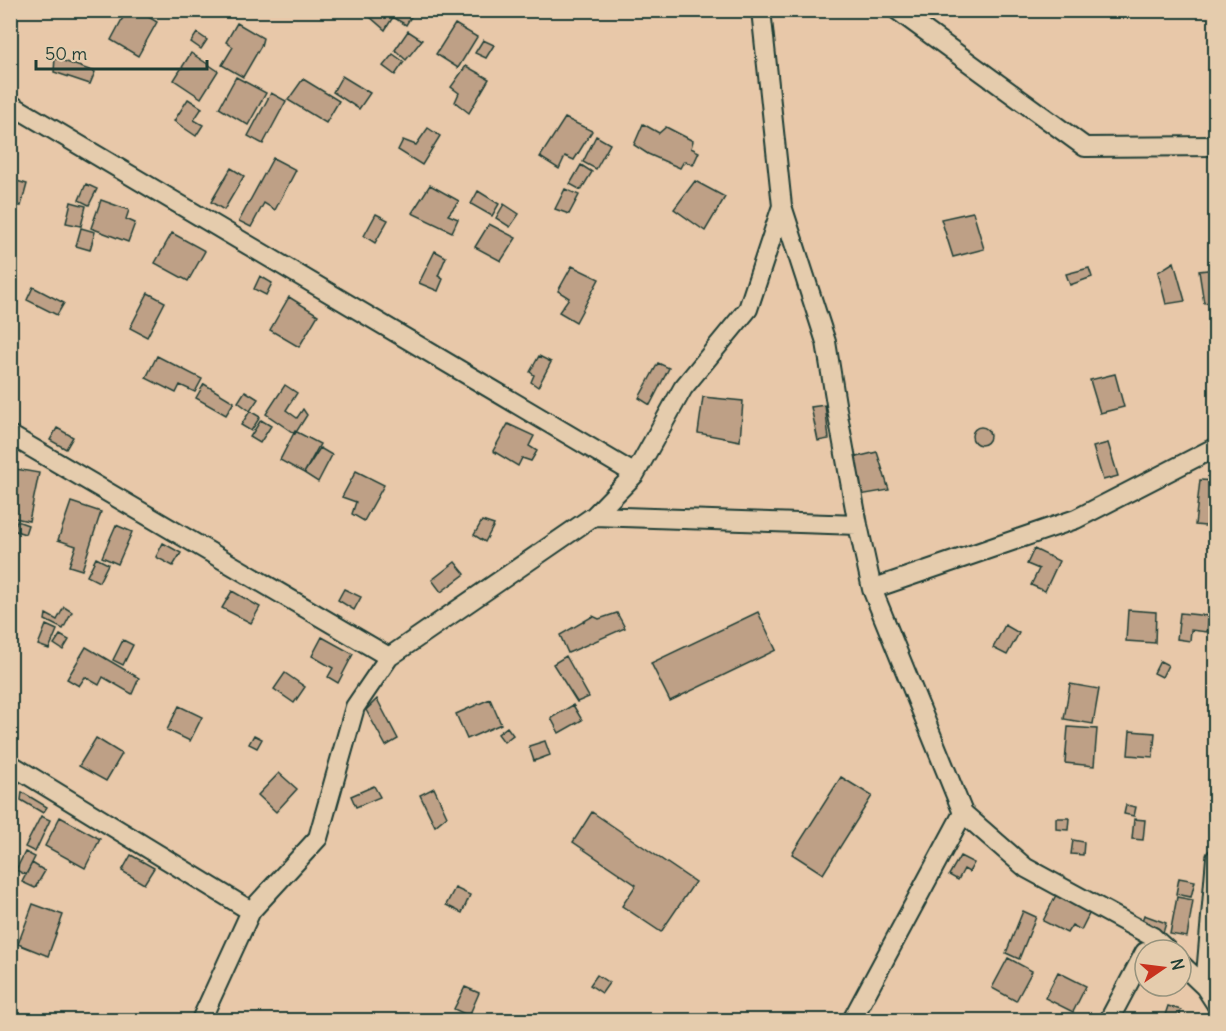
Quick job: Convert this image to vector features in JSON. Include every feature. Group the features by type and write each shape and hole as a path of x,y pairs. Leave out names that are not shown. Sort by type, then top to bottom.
{"street":[{"path":"761,10 782,206 826,342 858,525 872,589 963,813 1026,868 1135,938"},
{"path":"897,10 1084,147 1215,146"},
{"path":"10,104 635,474"},
{"path":"201,1020 251,911 318,838 355,707 389,657 594,516 635,474 684,388 748,309 782,206"},
{"path":"10,435 389,657"},
{"path":"872,589 1076,519 1215,447"},
{"path":"594,516 858,525"},
{"path":"10,764 251,911"},
{"path":"852,1020 963,813"},
{"path":"1205,987 1215,858"},
{"path":"1109,1020 1133,974"},
{"path":"1193,976 1205,987 1215,1004"}],"building":[{"path":"127,10 137,10 157,22 138,56 111,40"},
{"path":"373,10 415,10 406,25 393,17 385,30 369,16"},
{"path":"237,23 263,38 261,46 243,77 222,65 233,47 226,42"},
{"path":"455,24 477,37 458,68 436,54"},
{"path":"408,31 422,40 406,60 395,50"},
{"path":"197,33 207,40 201,49 191,42"},
{"path":"483,40 494,45 486,58 475,53"},
{"path":"191,53 218,71 201,98 174,80"},
{"path":"393,54 404,62 395,75 383,66"},
{"path":"55,58 95,72 90,84 54,72"},
{"path":"466,66 489,79 469,113 455,102 459,93 451,87"},
{"path":"342,76 370,93 359,109 333,92"},
{"path":"236,77 266,93 248,125 219,108"},
{"path":"303,79 339,101 326,123 288,100"},
{"path":"271,93 286,101 263,144 248,136"},
{"path":"188,99 202,108 194,120 203,125 196,136 174,121"},
{"path":"565,118 592,131 574,160 565,156 559,169 540,157"},
{"path":"643,124 659,133 666,127 693,141 691,148 699,152 693,165 684,161 680,168 634,145"},
{"path":"428,128 440,136 422,165 398,150 403,140 416,145"},
{"path":"596,136 610,144 596,169 583,162"},
{"path":"273,158 296,170 275,210 264,203 251,227 239,221"},
{"path":"581,165 592,172 581,190 570,184"},
{"path":"231,168 244,176 224,210 211,202"},
{"path":"10,179 27,184 21,206 14,204 10,218"},
{"path":"695,181 725,197 705,231 674,209"},
{"path":"86,184 97,189 89,205 79,200"},
{"path":"430,185 459,201 448,215 458,219 452,232 412,213"},
{"path":"565,189 579,195 569,214 555,209"},
{"path":"478,191 499,204 492,216 471,204"},
{"path":"101,200 129,210 126,219 135,223 128,242 91,228"},
{"path":"71,202 86,206 81,226 66,223"},
{"path":"504,204 519,214 510,227 496,218"},
{"path":"973,212 984,249 953,257 941,219"},
{"path":"376,214 388,220 375,243 364,236"},
{"path":"489,224 516,238 501,261 475,247"},
{"path":"81,228 95,232 90,250 76,246"},
{"path":"172,233 205,251 188,281 155,263"},
{"path":"435,251 446,257 438,276 443,279 438,291 419,283"},
{"path":"1174,262 1185,301 1166,304 1158,272"},
{"path":"572,266 599,279 576,322 559,312 569,298 558,291"},
{"path":"1089,268 1092,277 1070,285 1066,274"},
{"path":"1216,269 1216,301 1204,303 1199,271"},
{"path":"260,276 272,283 266,295 254,289"},
{"path":"33,287 64,303 57,315 27,300"},
{"path":"148,293 165,302 147,337 130,328"},
{"path":"289,297 318,315 299,347 270,330"},
{"path":"157,356 202,379 195,392 180,385 176,393 146,378"},
{"path":"539,356 551,362 538,387 531,382 534,375 530,372"},
{"path":"658,363 669,368 650,405 639,398"},
{"path":"1115,374 1124,407 1100,413 1090,380"},
{"path":"204,384 234,402 226,415 196,398"},
{"path":"285,385 297,393 286,410 297,418 303,409 307,415 295,434 266,414"},
{"path":"245,391 258,399 250,411 238,402"},
{"path":"703,397 743,401 740,441 698,433"},
{"path":"825,405 829,439 818,441 811,407"},
{"path":"250,411 260,417 251,431 241,425"},
{"path":"261,420 271,426 260,443 250,437"},
{"path":"508,424 534,436 529,446 537,451 531,461 522,458 518,466 493,451"},
{"path":"981,427 987,430 990,436 987,442 981,445 975,442 972,436 975,430"},
{"path":"57,428 73,437 66,449 50,440"},
{"path":"295,431 320,444 304,473 280,460"},
{"path":"1108,443 1118,476 1103,480 1093,447"},
{"path":"320,448 332,455 318,482 304,473"},
{"path":"877,452 889,490 860,495 852,458"},
{"path":"10,468 39,473 29,521 10,517 13,502 10,501"},
{"path":"356,471 384,485 364,521 352,514 356,502 342,497"},
{"path":"1200,480 1216,481 1216,527 1195,525"},
{"path":"71,502 101,512 82,570 69,566 76,546 58,540"},
{"path":"17,521 28,525 25,534 13,530"},
{"path":"482,521 494,525 485,542 474,535"},
{"path":"116,525 132,532 118,564 102,557"},
{"path":"163,543 181,553 173,566 156,557"},
{"path":"1034,549 1059,561 1045,591 1031,585 1039,569 1027,564"},
{"path":"96,558 108,564 99,582 87,576"},
{"path":"455,562 465,574 441,592 432,580"},
{"path":"344,589 361,597 354,610 338,600"},
{"path":"232,591 260,607 251,623 222,608"},
{"path":"64,607 72,612 63,629 45,620 46,614 57,620"},
{"path":"1128,610 1156,612 1155,643 1126,641"},
{"path":"758,612 776,650 670,701 651,663"},
{"path":"617,613 625,628 568,653 560,635 593,616 599,619"},
{"path":"1180,613 1209,616 1207,632 1191,630 1190,641 1177,639"},
{"path":"46,625 57,630 49,649 38,645"},
{"path":"1005,625 1019,633 1007,655 993,648"},
{"path":"60,635 69,640 63,650 54,644"},
{"path":"322,637 353,654 338,683 328,677 333,668 312,656"},
{"path":"123,640 133,645 123,665 113,660"},
{"path":"86,647 139,678 132,694 103,677 99,685 85,677 79,686 67,679"},
{"path":"566,656 589,697 577,702 553,664"},
{"path":"1160,661 1168,665 1162,677 1154,673"},
{"path":"285,673 305,687 294,703 274,689"},
{"path":"1070,684 1099,689 1093,724 1064,719"},
{"path":"377,699 398,739 386,746 366,710"},
{"path":"490,699 501,724 467,739 456,714"},
{"path":"573,705 582,720 559,733 551,718"},
{"path":"179,706 202,717 190,741 167,730"},
{"path":"507,727 513,735 504,742 498,734"},
{"path":"1068,727 1097,729 1094,766 1065,763"},
{"path":"1130,731 1155,733 1153,757 1128,755"},
{"path":"254,735 262,739 257,748 249,744"},
{"path":"96,738 122,754 106,781 79,766"},
{"path":"545,741 550,755 534,761 529,746"},
{"path":"279,773 297,789 276,812 258,795"},
{"path":"841,777 872,796 823,874 792,854"},
{"path":"374,786 380,797 356,807 351,796"},
{"path":"434,788 447,816 435,826 420,795"},
{"path":"22,792 47,807 43,813 21,800"},
{"path":"1126,805 1136,807 1134,816 1124,814"},
{"path":"592,812 695,882 661,932 622,906 636,885 573,842"},
{"path":"41,816 50,820 35,852 25,847"},
{"path":"60,817 100,839 85,868 45,846"},
{"path":"1056,818 1069,818 1068,830 1056,829"},
{"path":"1134,819 1145,820 1143,840 1132,839"},
{"path":"1073,840 1084,842 1083,855 1071,854"},
{"path":"25,852 35,857 26,875 16,870"},
{"path":"131,855 154,868 144,884 122,871"},
{"path":"960,856 974,863 969,872 964,869 958,880 949,875"},
{"path":"32,863 45,871 35,888 22,882"},
{"path":"1179,878 1195,881 1191,897 1176,894"},
{"path":"455,888 470,895 462,913 446,905"},
{"path":"1056,895 1090,912 1081,930 1072,925 1067,933 1043,921"},
{"path":"1177,897 1193,900 1187,937 1170,934"},
{"path":"33,904 63,915 48,956 18,944"},
{"path":"1023,911 1036,917 1019,959 1006,953"},
{"path":"1144,915 1166,923 1163,933 1141,924"},
{"path":"1008,958 1032,971 1016,1001 992,988"},
{"path":"1058,972 1086,986 1073,1012 1045,998"},
{"path":"597,975 609,983 602,993 590,985"},
{"path":"465,987 479,993 469,1016 454,1009"},
{"path":"1168,1006 1181,1010 1178,1019 1165,1015"}]}
